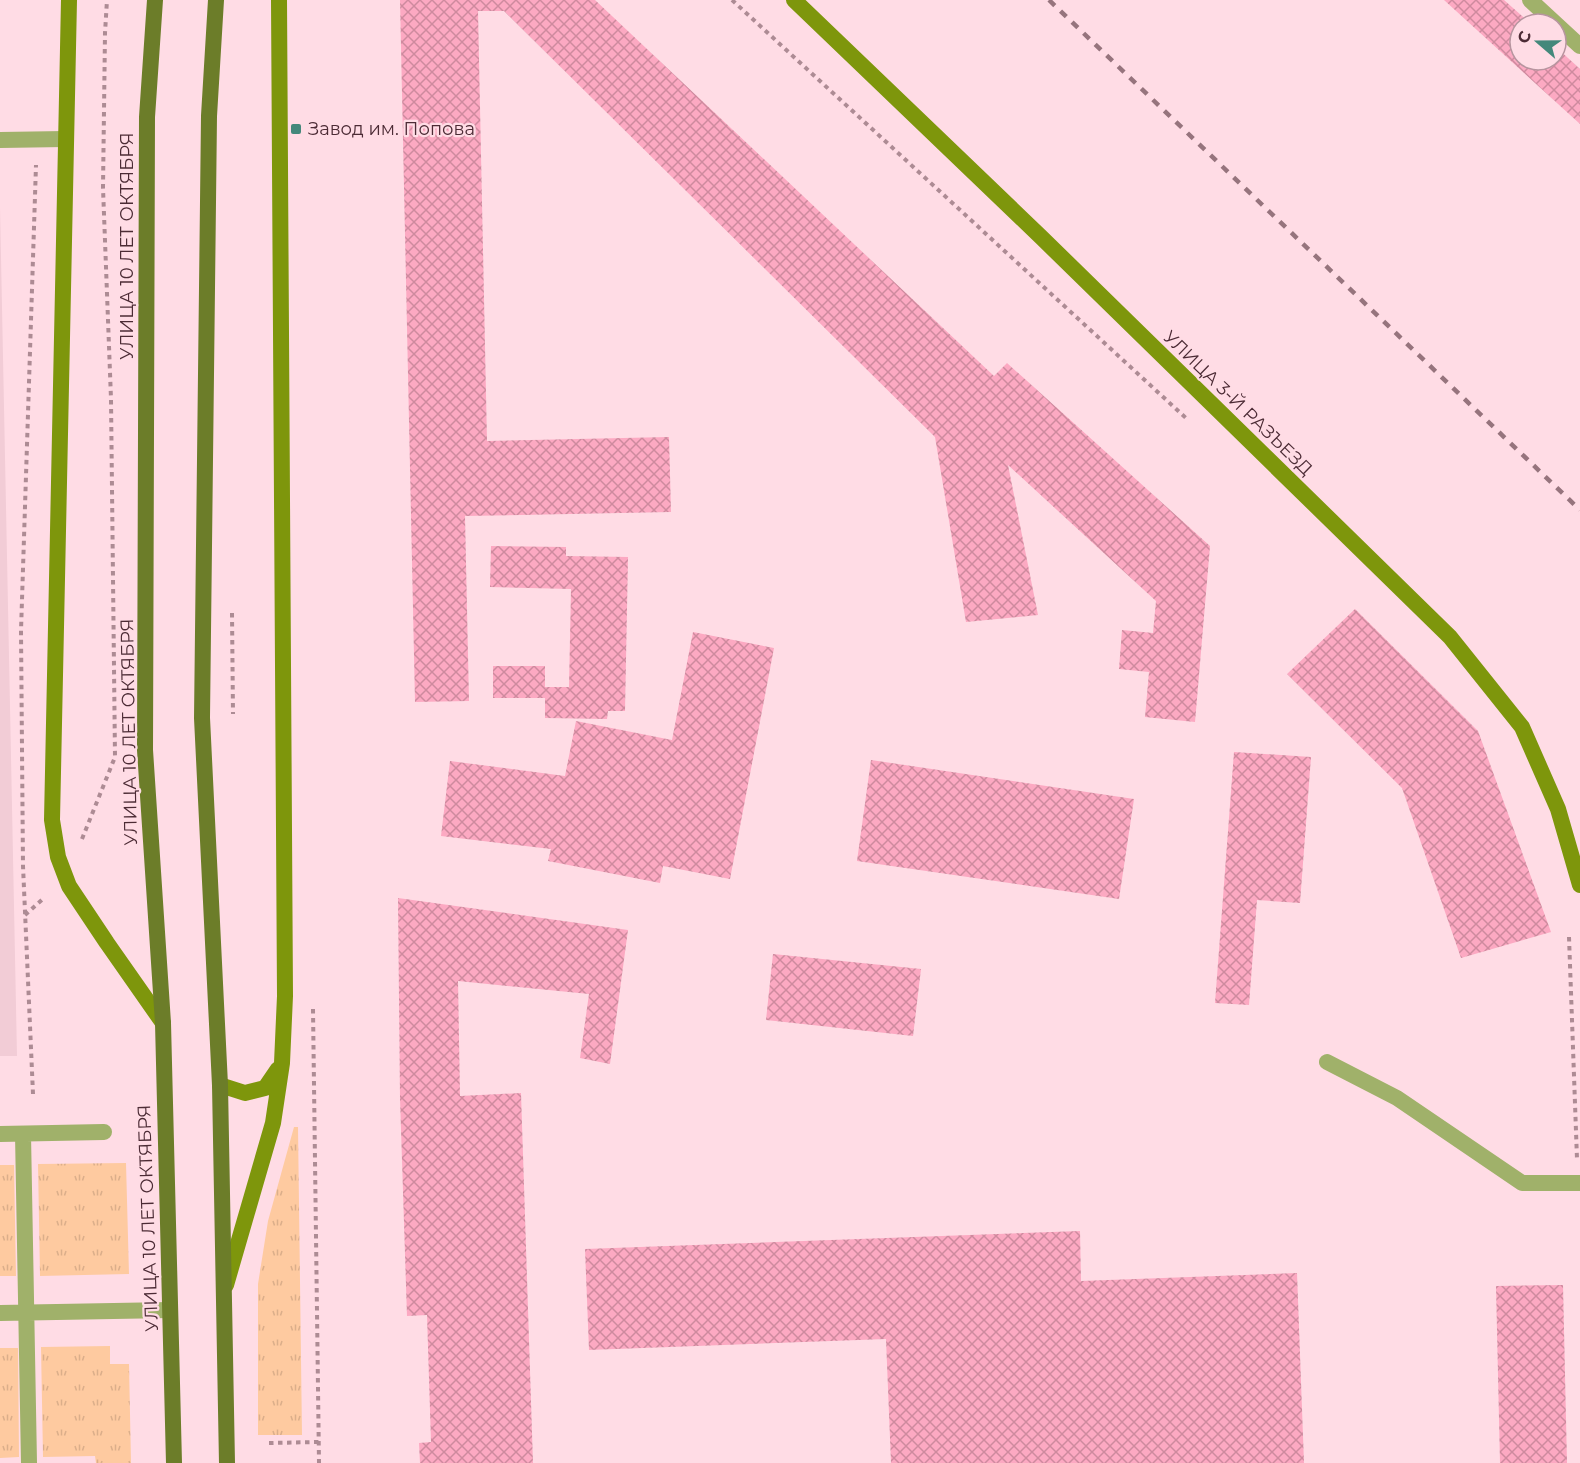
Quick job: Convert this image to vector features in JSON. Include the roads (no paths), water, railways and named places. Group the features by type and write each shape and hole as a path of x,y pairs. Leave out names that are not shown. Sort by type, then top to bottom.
{"main road":[{"path":"69,0 52,820 58,857 69,886 163,1023"},
{"name":"УЛИЦА 10 ЛЕТ ОКТЯБРЯ","path":"155,0 147,117 146,750 163,1023 174,1463"},
{"path":"216,0 209,116 202,718 220,1085 227,1463"},
{"path":"224,1292 273,1123 282,1063 286,933 279,0"},
{"name":"УЛИЦА 3-Й РАЗЪЕЗД","path":"794,0 1041,237 1450,637 1522,728 1558,809 1580,885"},
{"path":"220,1085 245,1093 265,1088 282,1063"}],"lane":[{"path":"1530,0 1580,46"},
{"path":"0,140 65,139"},
{"path":"1327,1062 1397,1098 1522,1183 1579,1183"},
{"path":"0,1134 104,1132"},
{"path":"24,1134 29,1463"},
{"path":"0,1313 170,1310"}],"railway":[{"path":"1049,0 1580,510"}],"place":[{"name":"Завод им. Попова","path":"296,129"}]}
